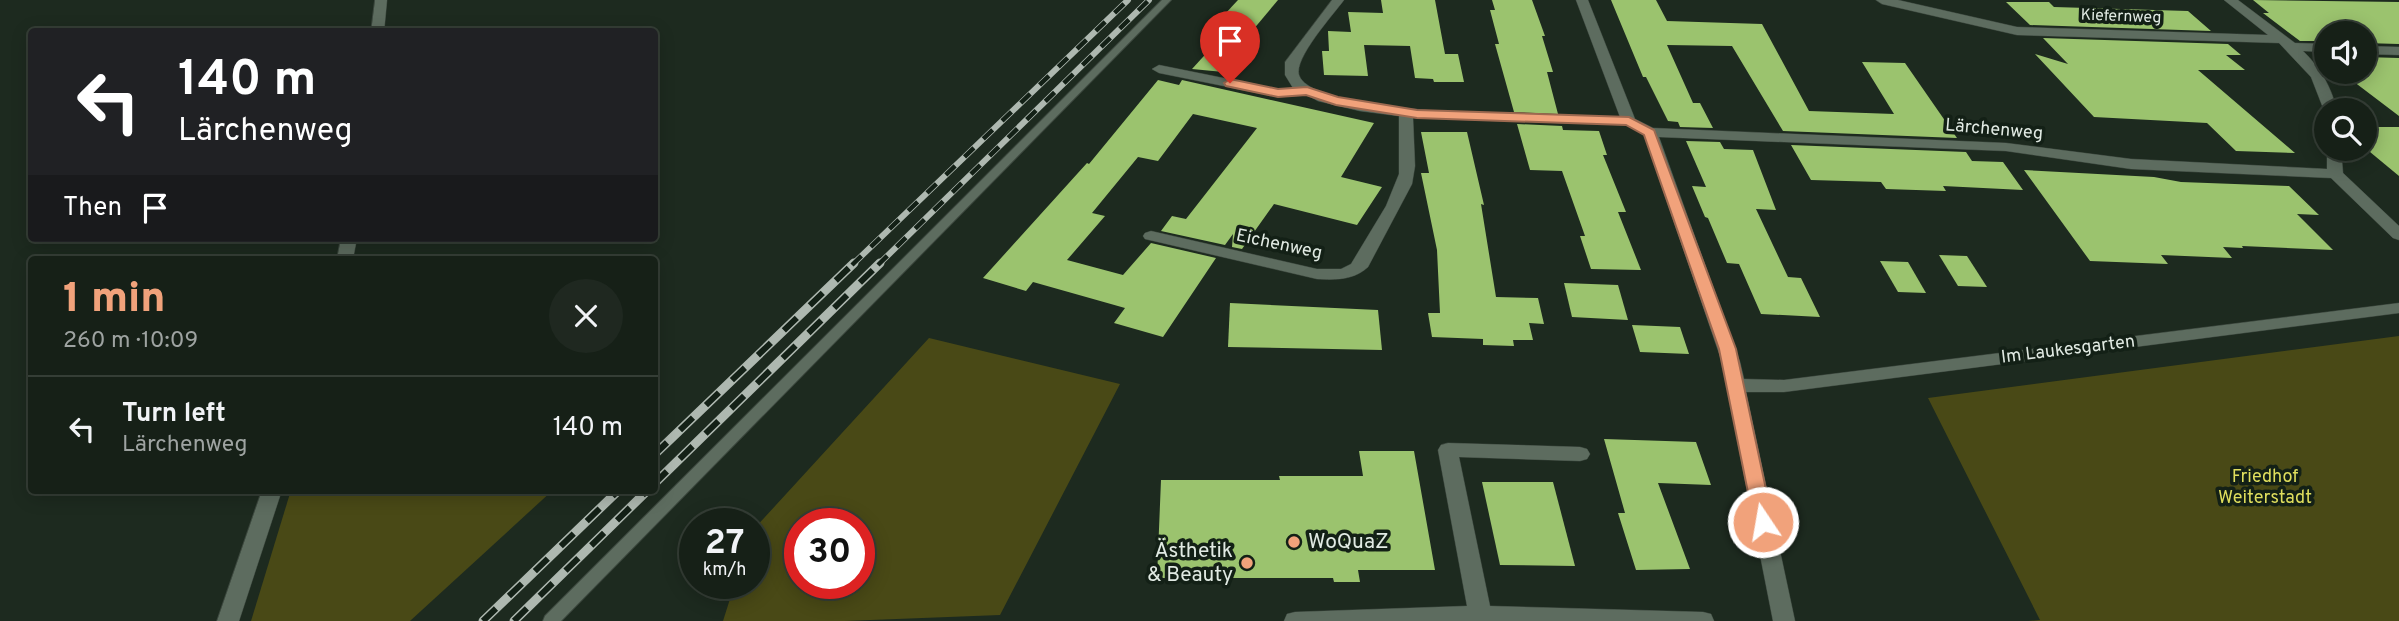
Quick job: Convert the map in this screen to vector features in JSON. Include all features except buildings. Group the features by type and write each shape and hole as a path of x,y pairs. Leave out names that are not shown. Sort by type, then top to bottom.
{"street":[{"path":"378,28 381,0"},
{"path":"1338,0 1292,62 1294,80 1307,91 1336,101 1407,113 1629,121 1650,132 1721,329 1736,385 1784,621"},
{"path":"1582,0 1629,121"},
{"name":"Kiefernweg","path":"1882,0 2012,31 2314,47"},
{"path":"2230,0 2285,43 2323,82 2327,98"},
{"path":"2377,50 2399,51"},
{"path":"1159,69 1278,93 1307,91"},
{"name":"Eichenweg","path":"1151,236 1317,274 1342,274 1352,271 1362,264 1404,183 1407,160 1404,127 1407,113"},
{"name":"Lärchenweg","path":"1650,132 2006,147 2132,164 2335,174"},
{"path":"2334,161 2335,174 2399,235"},
{"name":"Im Laukesgarten","path":"1736,385 1784,386 2399,308"},
{"path":"1480,614 1448,450 1580,454"},
{"path":"228,621 271,494"},
{"path":"1295,621 1412,614 1703,621"}],"lane":[{"path":"551,621 1167,0"}],"green space":[{"name":"Friedhof Weiterstadt","path":"2399,336 2399,621 2028,621 2040,620 1928,398"},
{"path":"929,338 1120,384 1000,615 845,621 723,621 730,599 770,599 770,512"},
{"path":"290,494 549,494 410,621 251,621"}],"railway":[{"path":"852,265 1128,0"},
{"path":"878,265 1149,0"},
{"path":"658,451 854,263"},
{"path":"658,480 880,263"},
{"path":"483,621 615,494"},
{"path":"514,621 644,494"}],"place":[{"name":"WoQuaZ","path":"1294,542"},
{"name":"Ästhetik & Beauty","path":"1247,563"}],"route":[{"path":"1230,83 1278,93 1307,91 1336,101 1417,114 1629,121 1650,132 1727,349 1763,522"}]}
